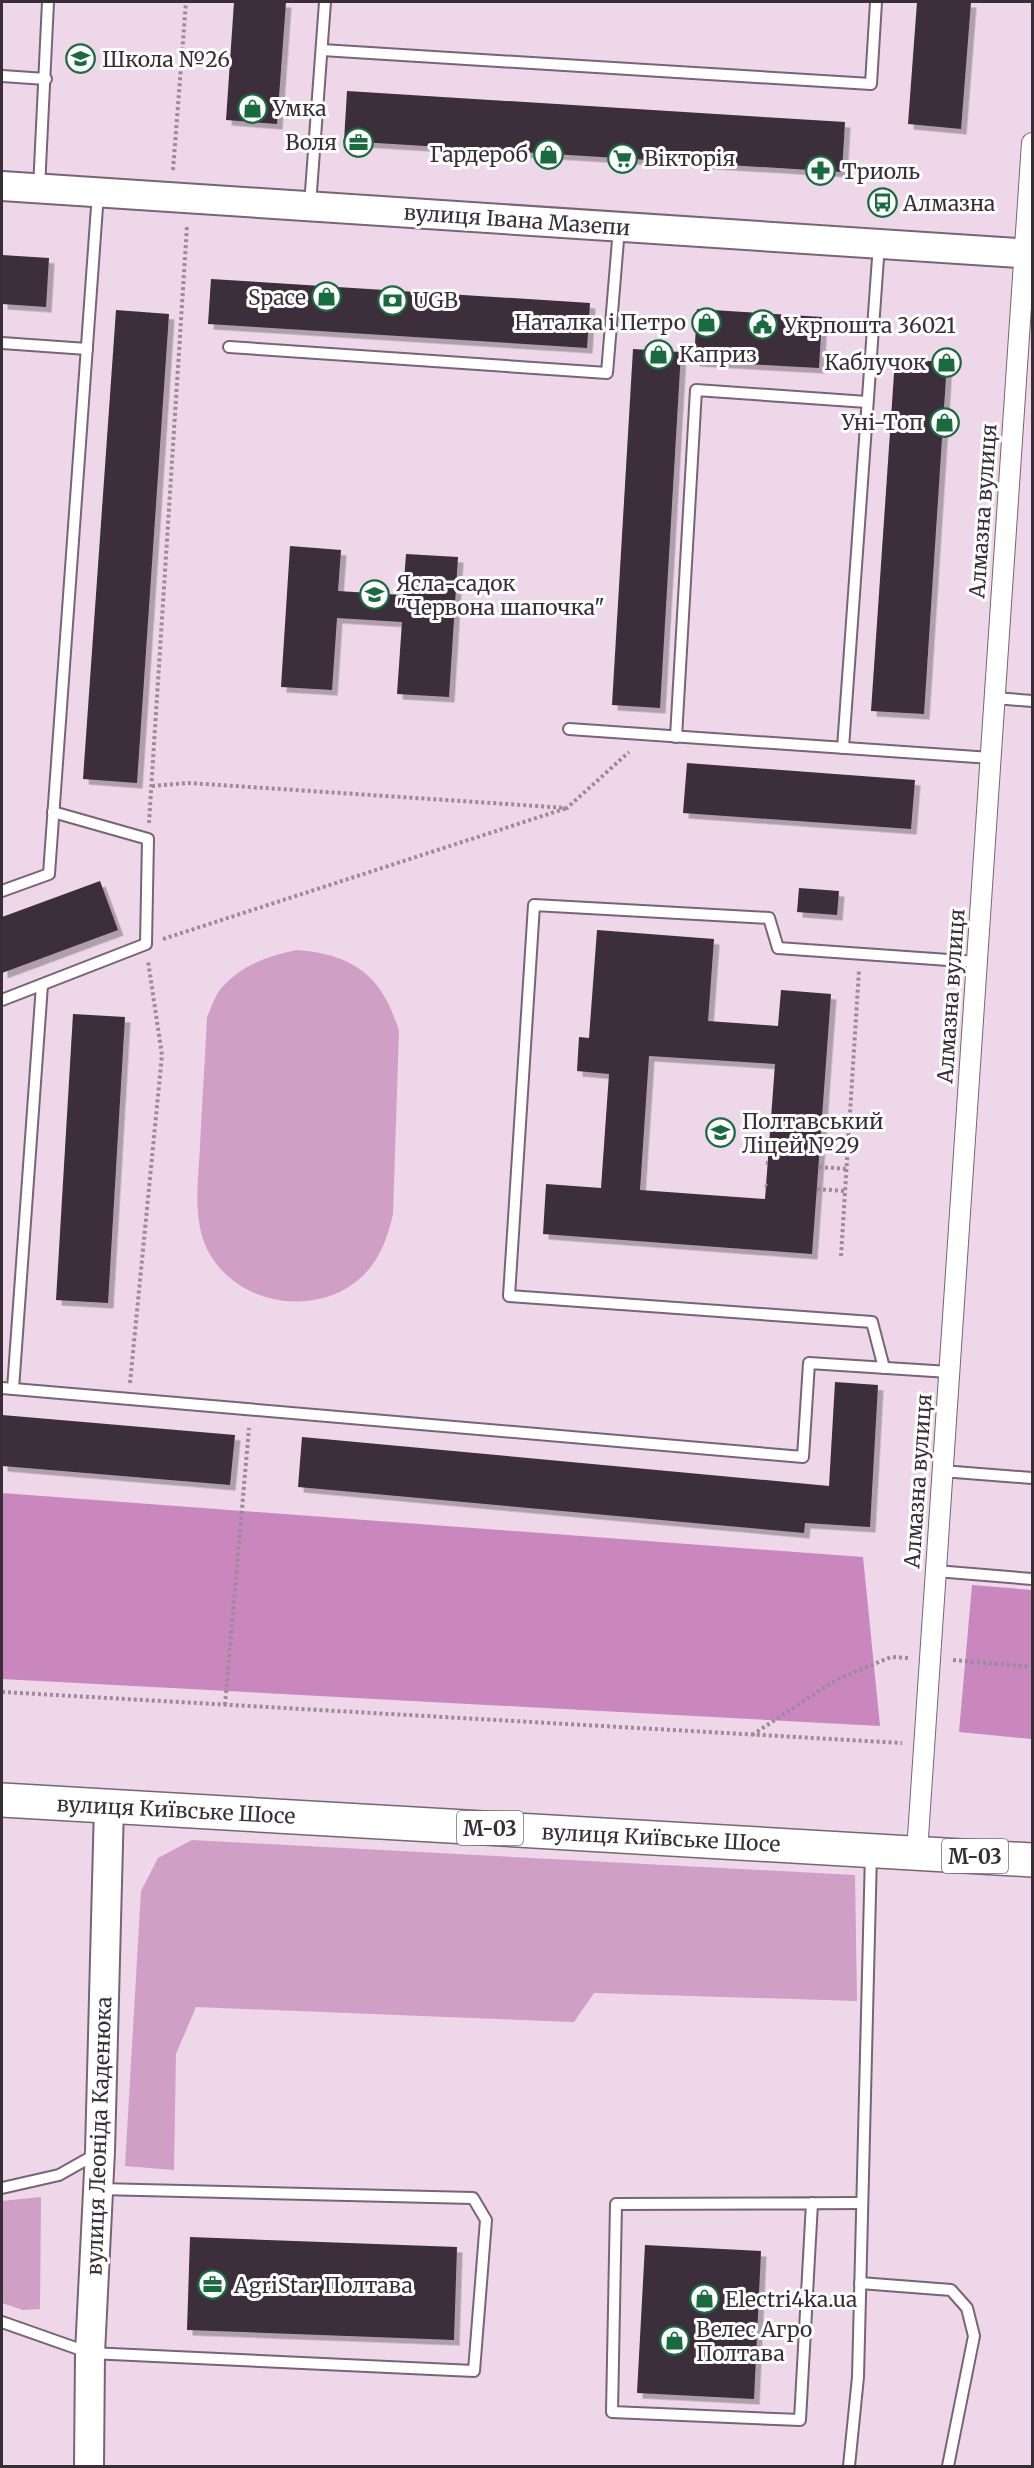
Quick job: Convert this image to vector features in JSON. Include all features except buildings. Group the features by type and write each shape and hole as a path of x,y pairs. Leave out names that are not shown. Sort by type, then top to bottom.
{"highway":[{"name":"вулиця Київське Шосе","path":"2,1800 1032,1860"}],"main road":[{"name":"вулиця Івана Мазепи","path":"2,186 1029,254"},
{"name":"вулиця Леоніда Каденюка","path":"90,2466 90,2353 100,2151 109,1806"}],"street":[{"name":"Алмазна вулиця","path":"916,1852 995,698 1029,254 1032,143"}],"lane":[{"path":"39,189 48,2"},
{"path":"310,207 326,2"},
{"path":"322,50 871,84 876,2"},
{"path":"2,76 46,79"},
{"path":"2,891 49,874 98,193"},
{"path":"229,347 607,373 619,227"},
{"path":"843,748 879,244"},
{"path":"2,343 87,349"},
{"path":"676,736 696,390 867,402"},
{"path":"995,698 1032,701"},
{"path":"569,729 991,758"},
{"path":"2,1000 146,944 148,839 53,812"},
{"path":"884,1368 872,1322 509,1296 534,905 768,918 777,948 977,962"},
{"path":"42,985 7,1388 803,1457 809,1363 949,1372"},
{"path":"942,1471 1032,1478"},
{"path":"936,1571 1032,1579"},
{"path":"849,2466 858,2377 872,1850"},
{"path":"2,2188 59,2175 100,2151"},
{"path":"2,2322 90,2353 474,2371 486,2220 473,2199 98,2188"},
{"path":"812,2203 800,2420 612,2412 616,2204 812,2203 862,2203"},
{"path":"860,2283 951,2290 968,2308 974,2336 948,2466"}],"path":[{"path":"148,839 180,198 186,2"},
{"path":"128,1398 162,1055 146,944 567,808 648,734"},
{"path":"152,786 189,783 567,808"},
{"path":"841,1256 860,954"},
{"path":"822,1119 850,1121"},
{"path":"820,1147 848,1148"},
{"path":"819,1167 847,1169"},
{"path":"817,1189 845,1191"},
{"path":"225,1705 250,1409"},
{"path":"752,1735 836,1680 891,1657"},
{"path":"930,1659 1032,1667"},
{"path":"2,1692 924,1744"}],"shaded area":[{"path":"297,950 335,957 363,971 384,995 399,1031 393,1214 388,1234 375,1262 353,1284 332,1295 310,1301 286,1301 264,1296 242,1287 224,1273 210,1254 201,1232 198,1210 207,1017 219,991 235,975 254,963"},
{"path":"2,1493 863,1557 880,1726 2,1679"},
{"path":"972,1585 1032,1590 1032,1739 959,1732"},
{"path":"192,1840 855,1875 857,2001 594,1993 574,2022 196,2007 176,2054 174,2170 125,2166 141,1891 158,1858"},
{"path":"41,2197 40,2309 23,2310 2,2303 2,2201"}],"place":[{"name":"Школа №26","path":"81,59"},
{"name":"Умка","path":"252,108"},
{"name":"Воля","path":"358,142"},
{"name":"Гардероб","path":"549,154"},
{"name":"Вікторія","path":"623,158"},
{"name":"Триоль","path":"821,171"},
{"name":"Алмазна","path":"882,203"},
{"name":"Space","path":"327,297"},
{"name":"UGB","path":"392,300"},
{"name":"Наталка і Петро","path":"707,322"},
{"name":"Укрпошта 36021","path":"763,325"},
{"name":"Каприз","path":"658,354"},
{"name":"Каблучок","path":"947,362"},
{"name":"Уні-Топ","path":"944,422"},
{"name":"Ясла-садок \"Червона шапочка\"","path":"375,595"},
{"name":"Полтавський Ліцей №29","path":"721,1133"},
{"name":"AgriStar Полтава","path":"213,2285"},
{"name":"Electri4ka.ua","path":"704,2299"},
{"name":"Велес Агро Полтава","path":"675,2341"}]}
